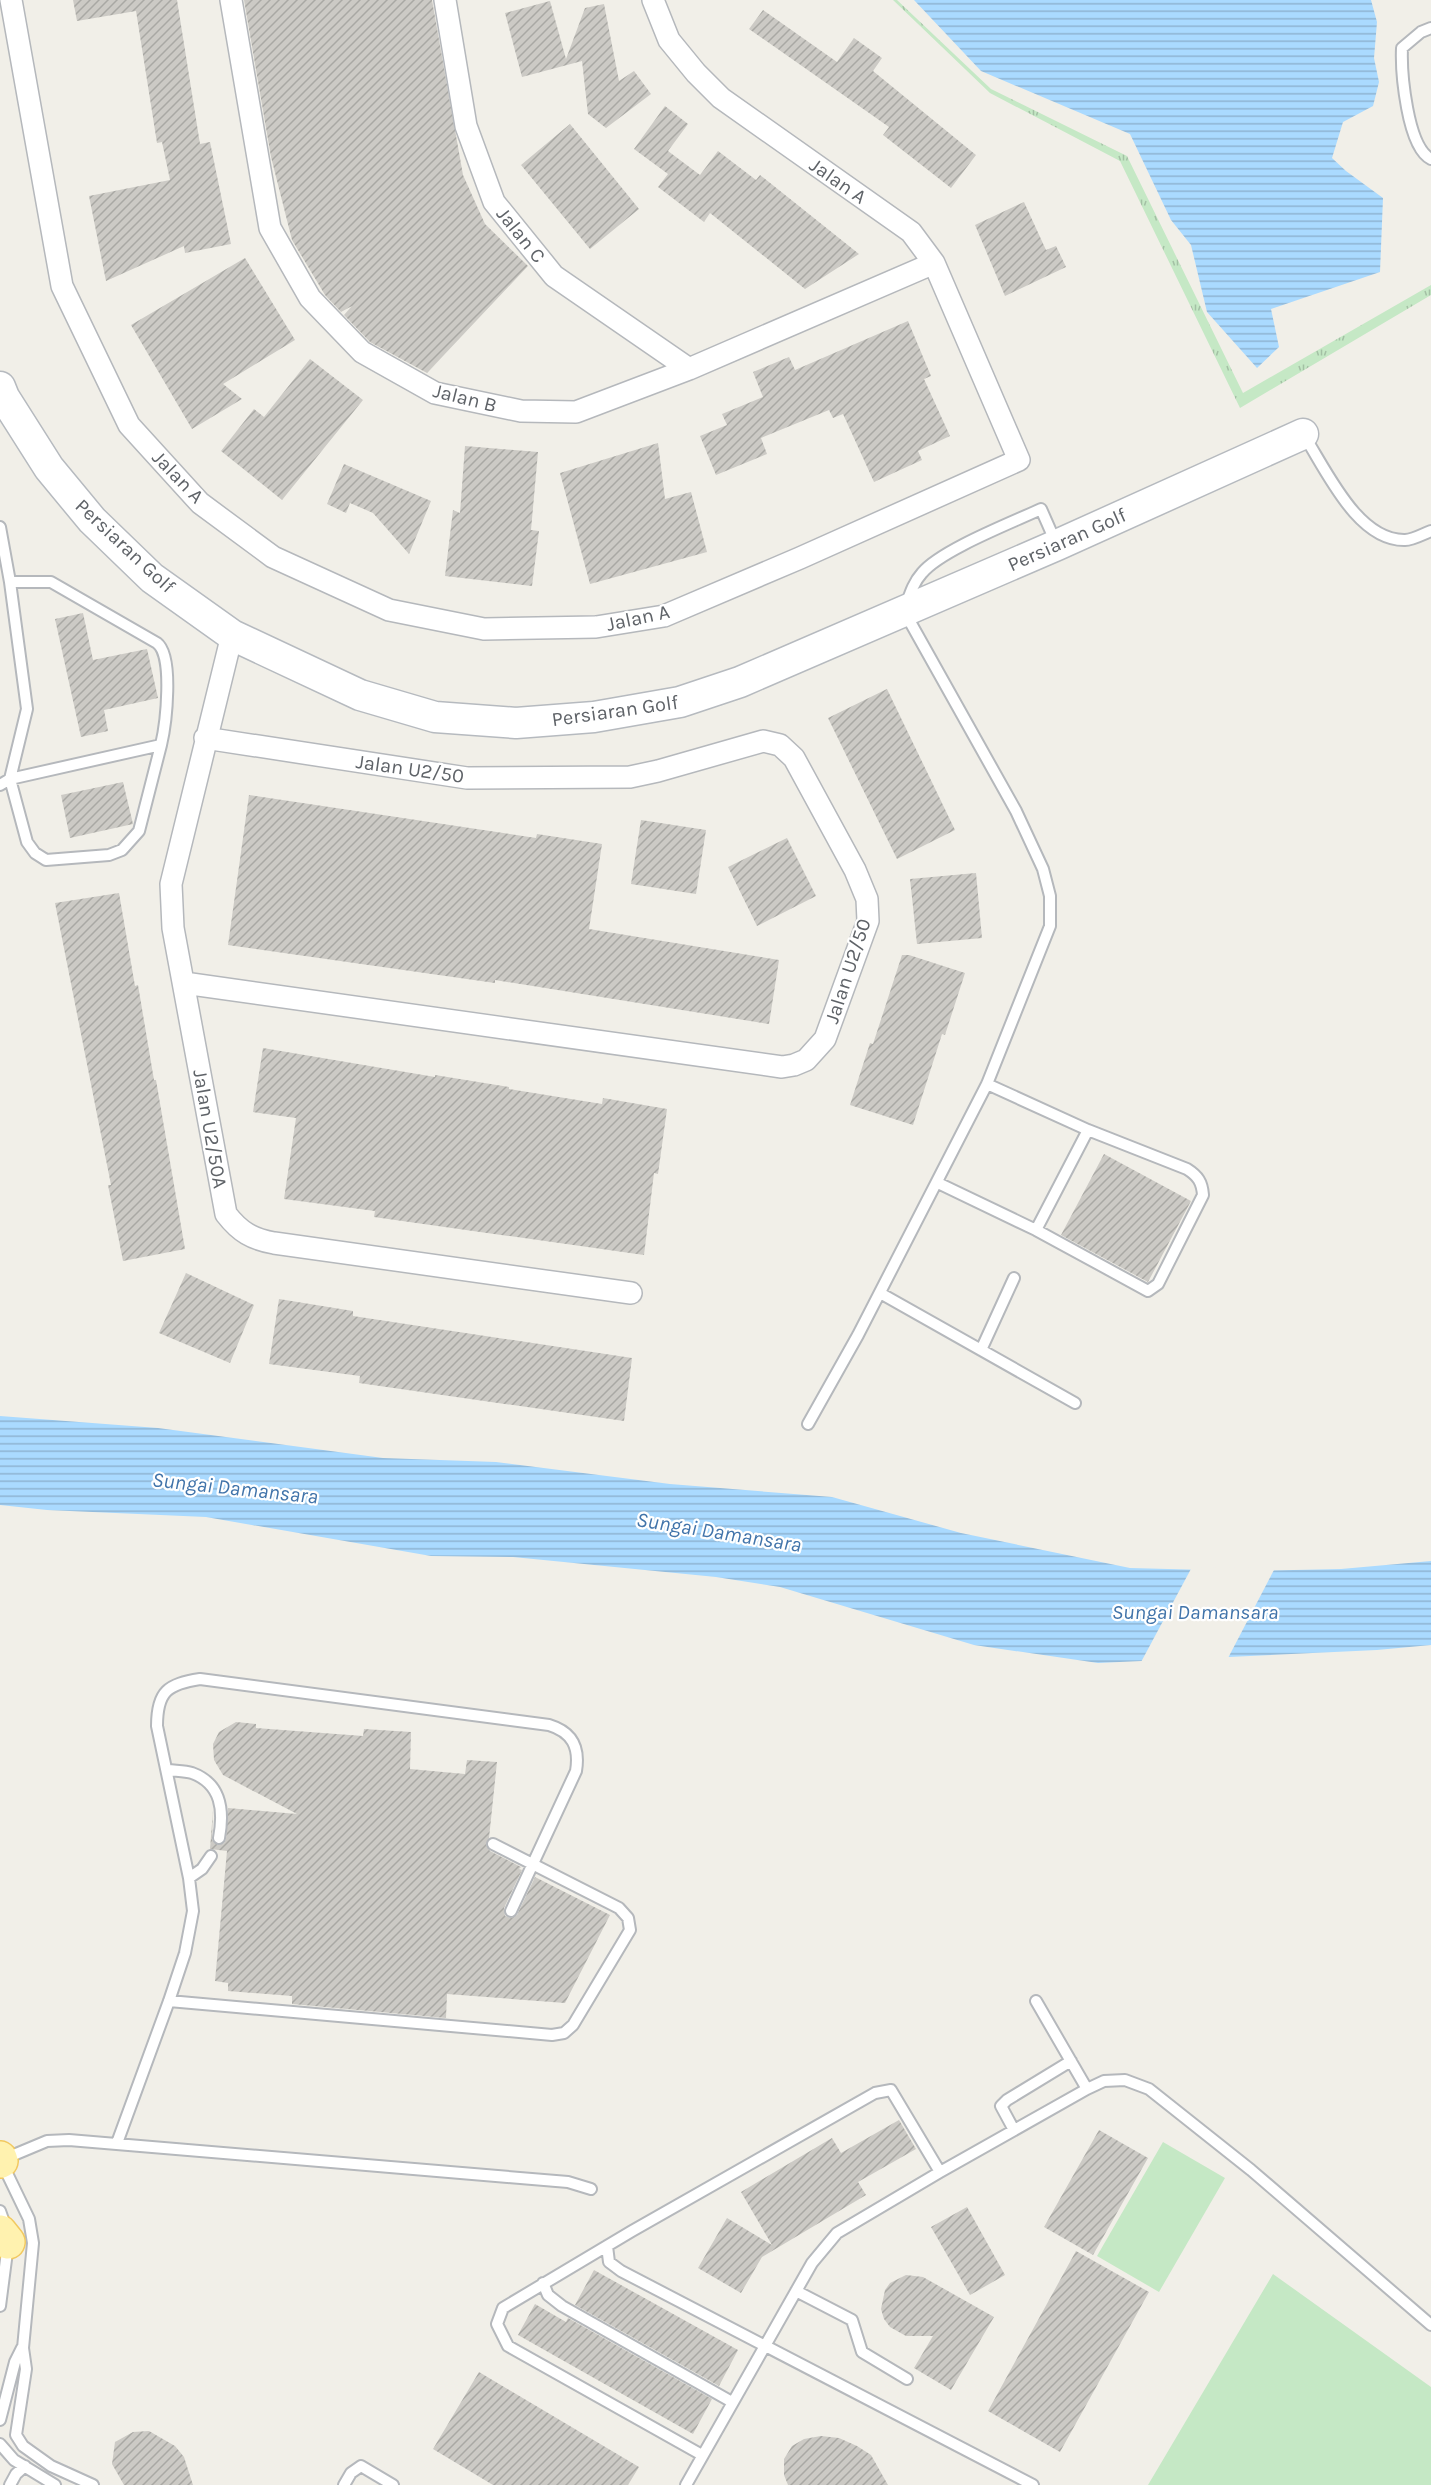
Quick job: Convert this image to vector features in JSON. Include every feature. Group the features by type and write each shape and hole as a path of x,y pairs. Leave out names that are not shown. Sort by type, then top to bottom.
{"street":[{"name":"Jalan A","path":"11,0 62,286 129,425 200,503 273,557 389,610 484,628 596,627 664,616 1019,460 934,263 911,232 721,98 696,73 669,40 653,0"},
{"name":"Jalan B","path":"231,0 270,228 310,297 362,352 435,393 521,411 576,412 689,369 934,263"},
{"name":"Jalan C","path":"445,0 466,126 494,202 555,276 689,369"},
{"name":"Persiaran Golf","path":"0,387 49,468 92,520 152,578 232,634 360,695 435,717 516,723 594,717 680,702 740,682 1057,545 1303,434"},
{"name":"Jalan U2/50A","path":"232,634 171,884 173,928 226,1214 237,1229 254,1239 274,1243 631,1293"},
{"name":"Jalan U2/50","path":"184,983 782,1067 806,1060 825,1039 868,921 867,899 855,870 794,758 780,745 763,741 630,777 467,778 205,738"}],"lane":[{"path":"1431,28 1421,32 1402,48 1401,70 1413,132 1425,156 1431,159"},
{"path":"1303,434 1353,512 1366,525 1391,539 1407,540 1431,531"},
{"path":"808,1424 938,1183 987,1084 1050,926 1050,896 1043,869 1016,811 904,611 912,587 922,572 941,557 1041,509 1057,545"},
{"path":"0,527 10,582 27,709 5,782 27,842 35,853 46,860 109,855 122,850 139,831 167,722 165,657 161,646 51,582 10,582"},
{"path":"5,782 161,745"},
{"path":"938,1183 1036,1230 1148,1292 1158,1284 1203,1196 1202,1184 1196,1175 1187,1170 1088,1130 987,1084"},
{"path":"1036,1230 1088,1130"},
{"path":"981,1350 1014,1278"},
{"path":"879,1293 1075,1403"},
{"path":"117,2143 185,1953 193,1911 189,1878 168,1770 157,1726 157,1706 168,1690 182,1682 200,1679 549,1725 561,1729 570,1736 576,1747 578,1759 576,1771 512,1911"},
{"path":"168,1770 192,1773 218,1796 222,1813 219,1838"},
{"path":"169,2001 552,2035 564,2033 573,2025 630,1930 628,1918 619,1908 493,1844"},
{"path":"189,1878 202,1869 212,1856"},
{"path":"1036,2001 1087,2089"},
{"path":"1014,2130 1001,2106 1007,2100 1071,2061"},
{"path":"686,2485 812,2263 837,2233 940,2172 1104,2081 1125,2080 1149,2089 1251,2170 1431,2325"},
{"path":"702,2455 508,2346 496,2324 502,2308 875,2093 891,2091 940,2172"},
{"path":"93,2485 51,2466 22,2446 16,2435 26,2369 23,2348 33,2243 29,2219 0,2160 47,2141 117,2143 568,2182 591,2189"},
{"path":"0,2211 6,2225 0,2306"},
{"path":"607,2246 609,2262 621,2271 1033,2485"},
{"path":"543,2283 548,2295 562,2306 732,2402"},
{"path":"796,2291 852,2320 862,2352 907,2379"},
{"path":"0,2420 15,2362 23,2348"},
{"path":"0,2444 14,2460 56,2485"},
{"path":"10,2485 16,2474 25,2466"},
{"path":"344,2485 351,2473 361,2466 393,2485"}],"green space":[{"path":"893,0 897,0 991,89 1127,156 1243,393 1431,285 1431,295 1240,408 1120,161 990,93"},
{"path":"1163,2142 1225,2178 1159,2292 1097,2256"},
{"path":"1273,2274 1431,2387 1431,2485 1148,2485"}],"water":[{"path":"914,0 1371,0 1377,22 1374,58 1379,82 1373,106 1343,122 1332,158 1383,198 1380,272 1271,309 1279,347 1257,368 1207,312 1191,245 1171,220 1130,134 981,71"},
{"name":"Sungai Damansara","path":"0,1416 158,1428 383,1458 496,1462 670,1484 832,1497 961,1533 1130,1568 1245,1571 1341,1569 1431,1561 1431,1645 1377,1650 1098,1663 974,1645 780,1587 716,1577 513,1557 431,1556 206,1517 47,1510 0,1505"}],"pier":[{"path":"1192,1567 1275,1568 1227,1660 1140,1664"}],"building":[{"path":"73,0 177,0 200,144 210,142 231,244 185,253 184,246 106,281 89,196 170,180 162,142 157,143 136,11 77,21"},
{"path":"244,0 432,0 463,175 485,224 528,266 427,373 370,342 344,315 352,306 341,312 325,295 292,240 271,157"},
{"path":"550,1 566,59 585,8 604,4 619,81 634,71 651,94 606,128 588,114 582,61 522,77 505,13"},
{"path":"763,10 837,62 854,38 882,58 873,71 976,155 951,188 883,135 889,127 749,29"},
{"path":"665,106 688,124 668,151 700,175 718,151 756,180 760,175 859,254 805,289 710,213 704,222 658,187 668,174 634,149"},
{"path":"570,124 639,209 590,249 521,165"},
{"path":"1024,202 1046,250 1056,246 1066,267 1005,296 975,225"},
{"path":"245,258 295,340 223,384 242,399 192,429 131,325"},
{"path":"908,321 931,376 924,379 950,436 918,451 922,460 874,482 843,414 833,418 829,410 761,438 767,454 716,475 700,436 727,425 722,414 763,397 753,372 789,357 795,370"},
{"path":"310,359 363,400 282,500 221,451 254,409 264,417"},
{"path":"658,443 665,499 691,492 707,552 590,584 560,473"},
{"path":"465,446 538,452 531,530 539,531 532,586 445,576 453,510 460,513"},
{"path":"344,464 431,501 409,554 373,513 350,503 346,513 327,504"},
{"path":"83,613 93,660 147,649 158,698 104,710 108,731 81,737 55,619"},
{"path":"887,689 955,830 897,859 828,718"},
{"path":"123,782 133,824 70,838 61,795"},
{"path":"249,795 536,838 537,834 602,844 589,929 779,960 769,1024 495,980 495,983 228,945"},
{"path":"641,820 706,830 696,894 631,884"},
{"path":"787,838 816,896 757,926 728,867"},
{"path":"976,873 982,938 917,944 910,879"},
{"path":"119,893 135,986 138,985 154,1080 156,1080 185,1249 123,1261 108,1185 111,1185 55,903"},
{"path":"902,955 909,955 965,973 945,1035 942,1034 913,1125 850,1105"},
{"path":"263,1048 602,1104 603,1098 667,1109 658,1174 654,1173 644,1255 374,1217 375,1211 284,1199 296,1118 253,1112"},
{"path":"1104,1154 1191,1201 1148,1282 1061,1235"},
{"path":"186,1273 254,1305 230,1363 159,1333"},
{"path":"279,1299 353,1311 353,1316 632,1358 624,1421 359,1383 360,1376 269,1364"},
{"path":"236,1722 256,1724 256,1728 363,1736 364,1729 411,1732 410,1769 465,1774 467,1760 497,1762 489,1838 486,1845 490,1851 521,1867 519,1869 522,1870 504,1908 505,1916 511,1918 517,1915 535,1877 610,1915 565,2003 447,1994 446,2018 292,2004 292,1996 228,1991 228,1983 215,1981 227,1851 210,1849 213,1810 212,1840 218,1845 224,1843 226,1839 228,1808 297,1814 223,1775 214,1760 213,1744 219,1732"},
{"path":"899,2120 916,2149 858,2182 866,2195 762,2257 741,2293 698,2268 727,2218 772,2245 741,2192 832,2138 841,2153"},
{"path":"1099,2130 1148,2158 1093,2255 1044,2227"},
{"path":"967,2207 1005,2275 970,2295 931,2227"},
{"path":"1076,2251 1149,2292 1060,2452 988,2411"},
{"path":"594,2270 738,2350 719,2386 575,2305"},
{"path":"906,2275 923,2277 994,2317 951,2390 914,2368 933,2336 906,2336 890,2327 884,2319 881,2309 885,2290 890,2283"},
{"path":"535,2304 566,2322 568,2318 712,2399 693,2434 518,2335"},
{"path":"479,2372 639,2467 628,2485 493,2485 433,2449"},
{"path":"149,2431 175,2446 184,2457 193,2485 124,2485 112,2464 115,2442 133,2432"},
{"path":"821,2436 839,2438 871,2455 888,2485 788,2485 784,2475 784,2459 792,2446 804,2439"}]}
